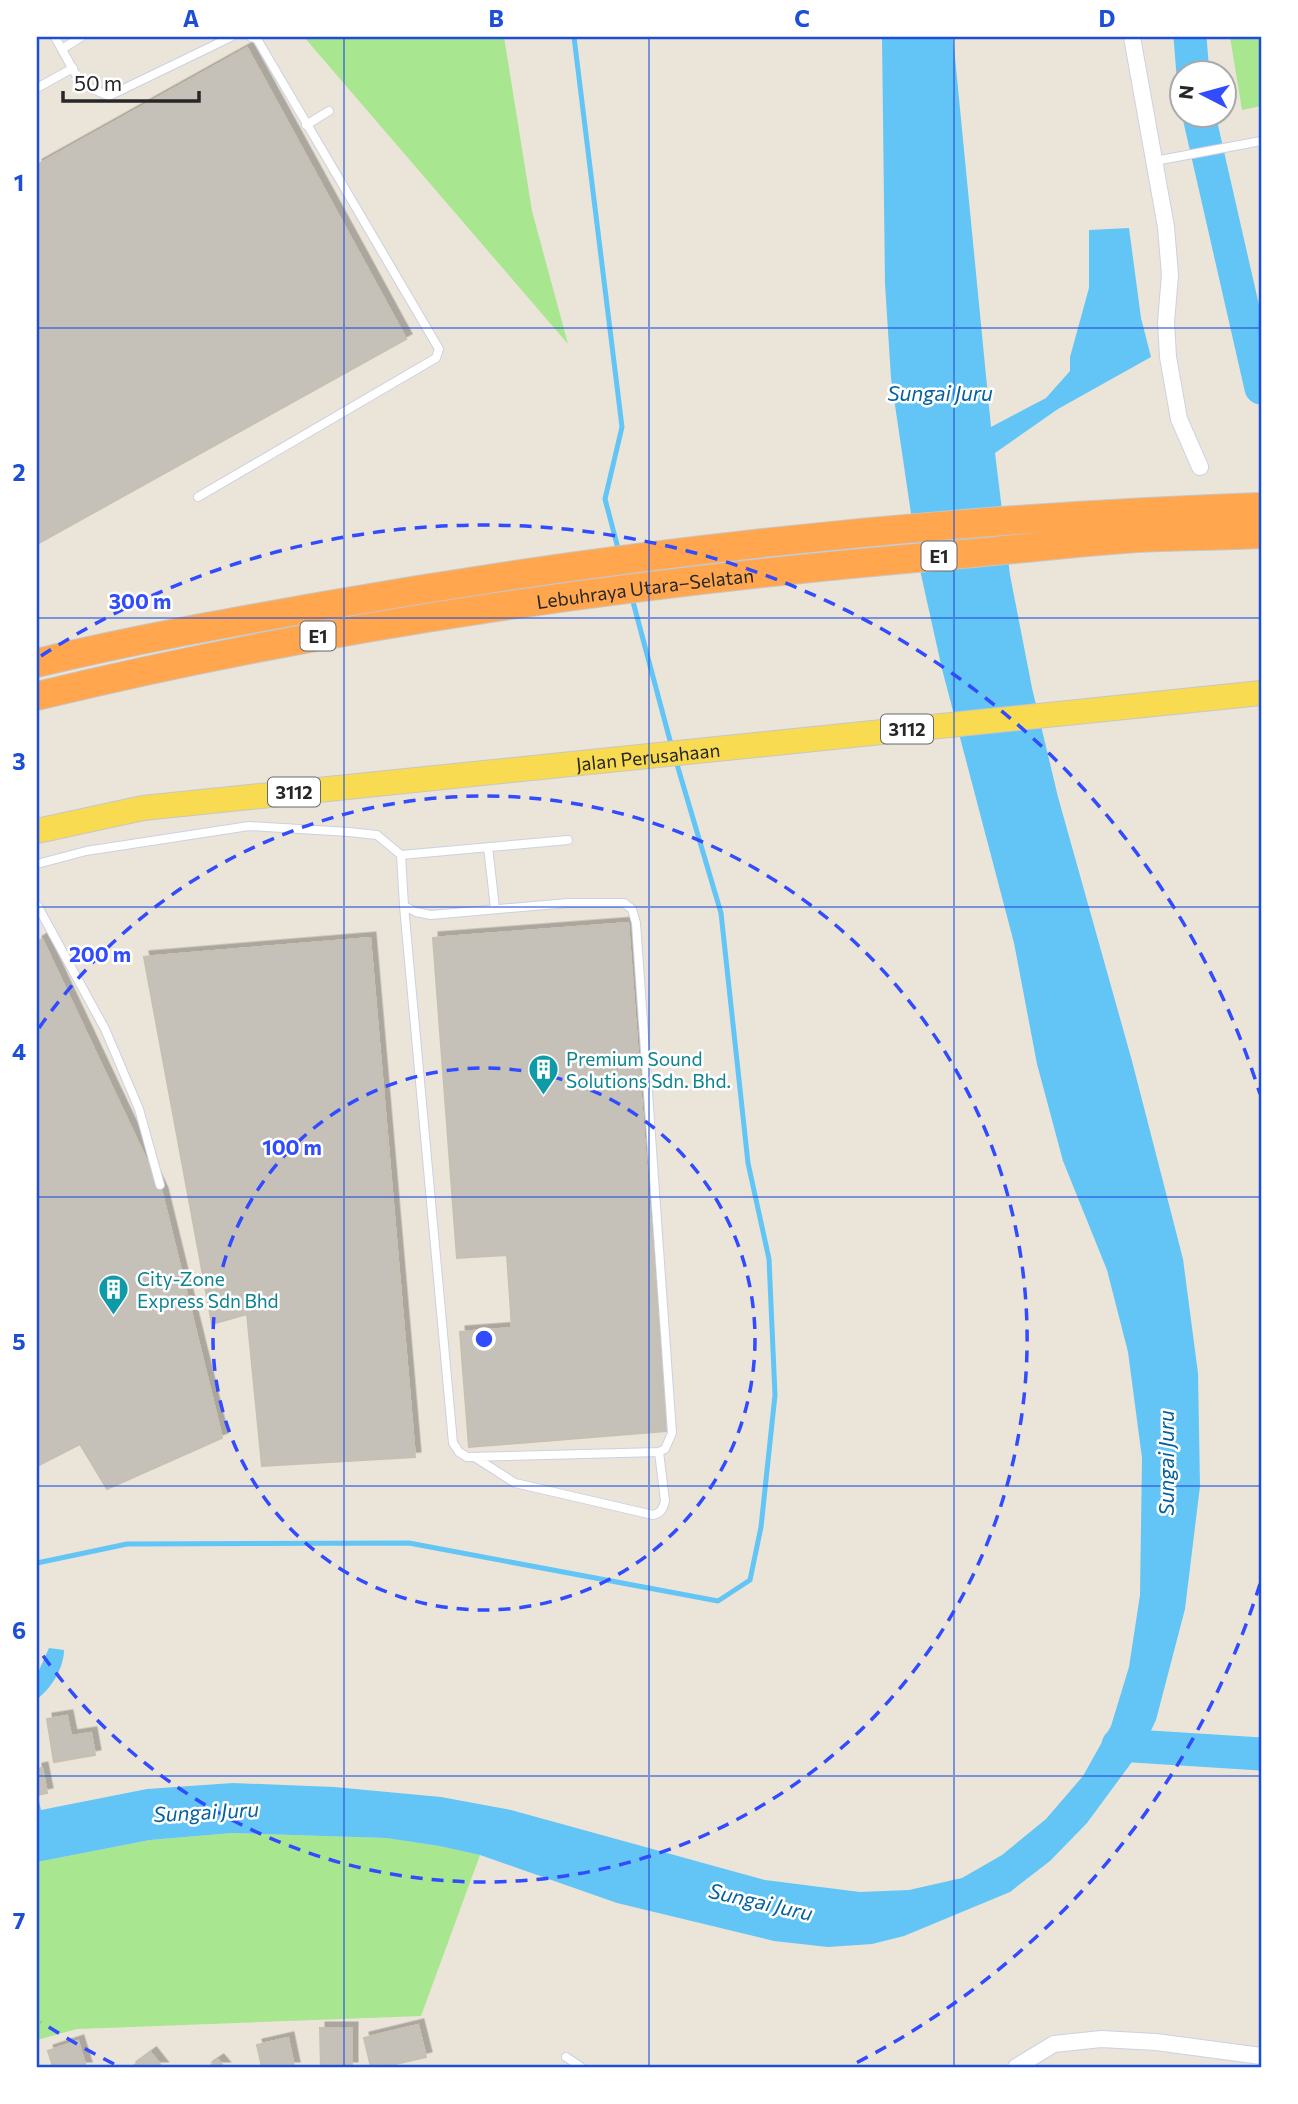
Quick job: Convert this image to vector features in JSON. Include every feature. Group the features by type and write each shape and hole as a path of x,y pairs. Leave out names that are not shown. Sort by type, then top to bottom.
{"highway":[{"name":"Lebuhraya Utara–Selatan","path":"37,663 207,626 472,579 639,556 822,537 1048,519 1254,507"},
{"name":"Lebuhraya Utara–Selatan","path":"37,696 312,637 603,591 825,566 1135,538 1256,535"}],"main road":[{"name":"Jalan Perusahaan","path":"37,831 144,807 1261,693"}],"street":[{"path":"1132,37 1166,227 1170,275 1166,323 1168,357 1179,419 1200,467"},
{"path":"1016,2067 1054,2044 1101,2039 1156,2042 1261,2056"}],"lane":[{"path":"55,37 81,84 109,96 231,37"},
{"path":"62,49 81,37"},
{"path":"198,497 436,358 439,349 257,39 251,37"},
{"path":"37,88 73,68"},
{"path":"306,124 329,111"},
{"path":"1156,161 1261,141"},
{"path":"37,864 86,851 249,826 377,835 401,855 568,840"},
{"path":"488,847 495,908"},
{"path":"401,855 404,906 453,1443 459,1452 475,1458 659,1452 665,1449 672,1433 636,923 632,909 624,903 568,903 431,915 404,906"},
{"path":"37,905 105,1029 139,1109 160,1185"},
{"path":"475,1458 515,1483 653,1515 663,1509 665,1501 659,1452"},
{"path":"566,2057 581,2067"}],"green space":[{"path":"304,37 504,37 532,211 568,344"},
{"path":"1230,37 1261,37 1261,106 1242,110 1238,60 1234,60"},
{"path":"232,1833 386,1838 480,1855 421,2016 77,2029 37,2040 37,1862 150,1840"}],"water":[{"name":"Sungai Juru","path":"882,37 953,37 991,427 1046,398 1070,371 1070,357 1089,288 1089,230 1129,228 1141,318 1151,357 1058,409 995,453 1010,575 1032,688 1058,797 1132,1061 1183,1259 1198,1373 1200,1486 1185,1609 1156,1720 1143,1747 1087,1823 1050,1861 1010,1892 904,1936 872,1944 828,1947 774,1941 617,1903 480,1855 386,1838 232,1833 150,1840 37,1862 37,1793 41,1810 147,1789 233,1783 334,1787 441,1797 511,1810 765,1880 860,1892 909,1890 962,1878 1002,1855 1046,1819 1083,1776 1111,1726 1129,1667 1140,1595 1142,1458 1128,1352 1107,1270 1063,1161 1037,1064 1014,943 942,669 918,561 891,378 885,284"},
{"path":"49,1648 64,1650 62,1664 56,1678 37,1699 37,1675"}],"building":[{"path":"247,48 406,339 37,544 37,165"},
{"name":"Premium Sound Solutions Sdn. Bhd.","path":"628,923 666,1431 469,1447 460,1332 512,1328 507,1255 457,1258 433,938"},
{"path":"370,938 415,1457 262,1466 247,1314 212,1324 144,957"},
{"name":"City-Zone Express Sdn Bhd","path":"42,939 162,1193 222,1438 107,1489 80,1444 37,1466 37,942"},
{"path":"67,1716 71,1736 91,1733 95,1755 54,1762 47,1719"},
{"path":"42,1768 47,1793 37,1795 37,1769"},
{"path":"418,2025 426,2057 383,2067 371,2067 364,2038"},
{"path":"320,2028 352,2028 352,2067 321,2067"},
{"path":"288,2038 294,2067 262,2067 257,2045"},
{"path":"78,2041 86,2067 53,2067 48,2051"},
{"path":"151,2053 162,2067 132,2067"},
{"path":"218,2060 224,2067 208,2067"}],"waterway":[{"path":"574,37 622,427 605,499 619,552"},
{"path":"1190,37 1192,60"},
{"path":"1202,130 1261,388"},
{"path":"1248,333 1261,331"},
{"path":"632,598 672,748"},
{"path":"37,1563 127,1544 409,1543 718,1601 750,1580 761,1527 775,1395 769,1259 748,1163 721,913 676,761"},
{"path":"1118,1745 1261,1754"}],"place":[{"name":"Premium Sound Solutions Sdn. Bhd.","path":"543,1096"},
{"name":"City-Zone Express Sdn Bhd","path":"114,1316"}]}
